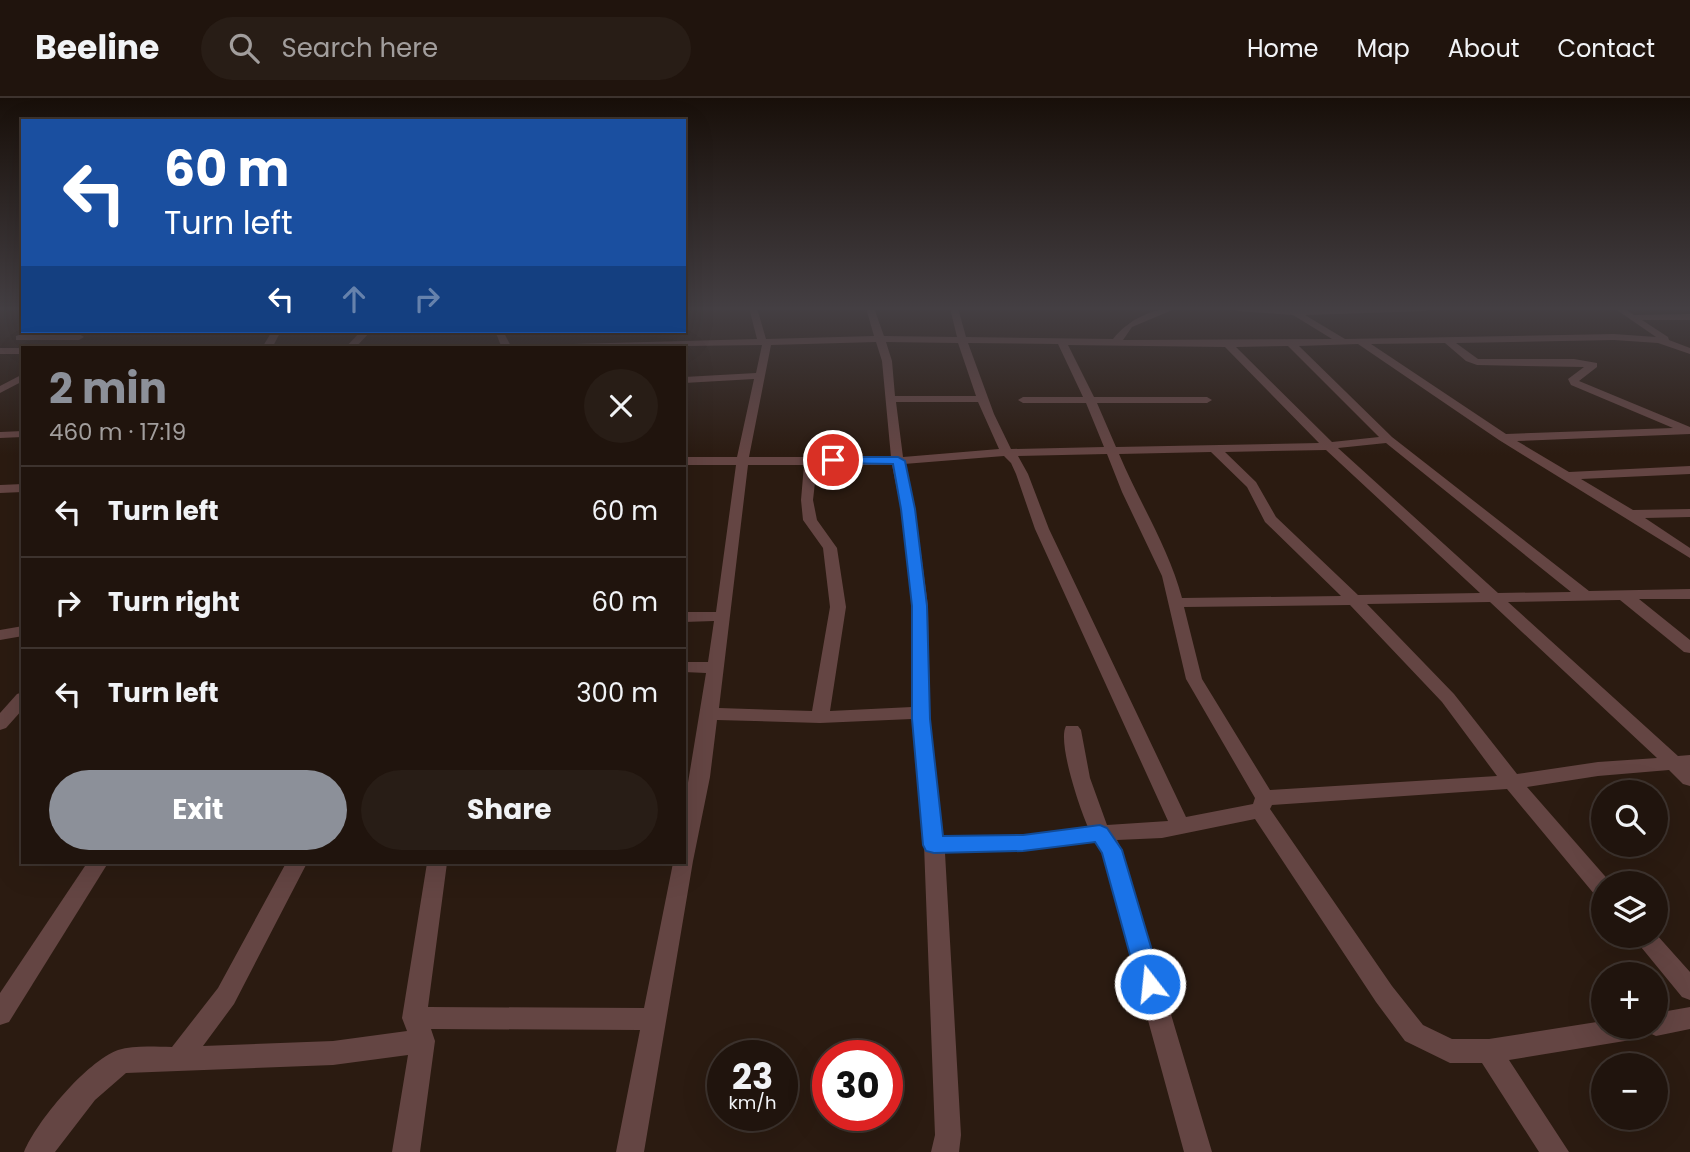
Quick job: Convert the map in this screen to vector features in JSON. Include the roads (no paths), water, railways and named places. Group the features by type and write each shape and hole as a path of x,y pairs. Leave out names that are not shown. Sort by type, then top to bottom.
{"street":[{"path":"686,848 723,617 742,460 762,376 763,357"},
{"path":"886,357 920,606 921,713 934,845 948,1135 945,1152"},
{"path":"969,357 982,399 1007,453 1016,461 1042,529 1180,826"},
{"path":"1068,357 1169,576 1194,679 1262,804 1414,1033 1450,1051 1489,1051 1591,1034"},
{"path":"1240,357 1288,408 1491,597 1681,762 1690,779"},
{"path":"1305,357 1388,439 1586,596"},
{"path":"1383,357 1503,438 1630,514 1690,554"},
{"path":"1467,357 1478,362 1574,362 1593,365 1573,379 1575,383 1690,431"},
{"path":"686,380 762,376"},
{"path":"0,390 21,378"},
{"path":"890,399 982,399"},
{"path":"1023,400 1208,400"},
{"path":"1503,438 1690,431"},
{"path":"0,435 21,434"},
{"path":"686,461 898,461 1007,453 1329,446 1388,439"},
{"path":"1213,447 1252,485 1270,519 1448,698 1513,782 1591,875"},
{"path":"811,460 807,500 810,520 830,548 838,607 820,717"},
{"path":"1564,476 1690,470"},
{"path":"0,489 21,488"},
{"path":"1630,514 1690,513"},
{"path":"1175,603 1690,594"},
{"path":"1625,596 1690,648"},
{"path":"686,617 723,617"},
{"path":"0,635 21,631"},
{"path":"686,667 715,668"},
{"path":"0,702 21,697"},
{"path":"0,724 21,699"},
{"path":"709,714 820,717 921,713"},
{"path":"1072,730 1079,779 1100,833 1112,850 1198,1152"},
{"path":"934,845 1023,843 1180,826 1262,804 1513,782 1681,762"},
{"path":"0,1014 97,864"},
{"path":"179,1058 226,996 296,864"},
{"path":"405,1152 437,864"},
{"path":"630,1152 683,864"},
{"path":"1654,948 1690,989"},
{"path":"1668,1022 1690,1018"},
{"path":"38,1152 81,1093 97,1077 122,1061 333,1053 418,1030 654,1019"},
{"path":"1489,1051 1555,1152"}]}
